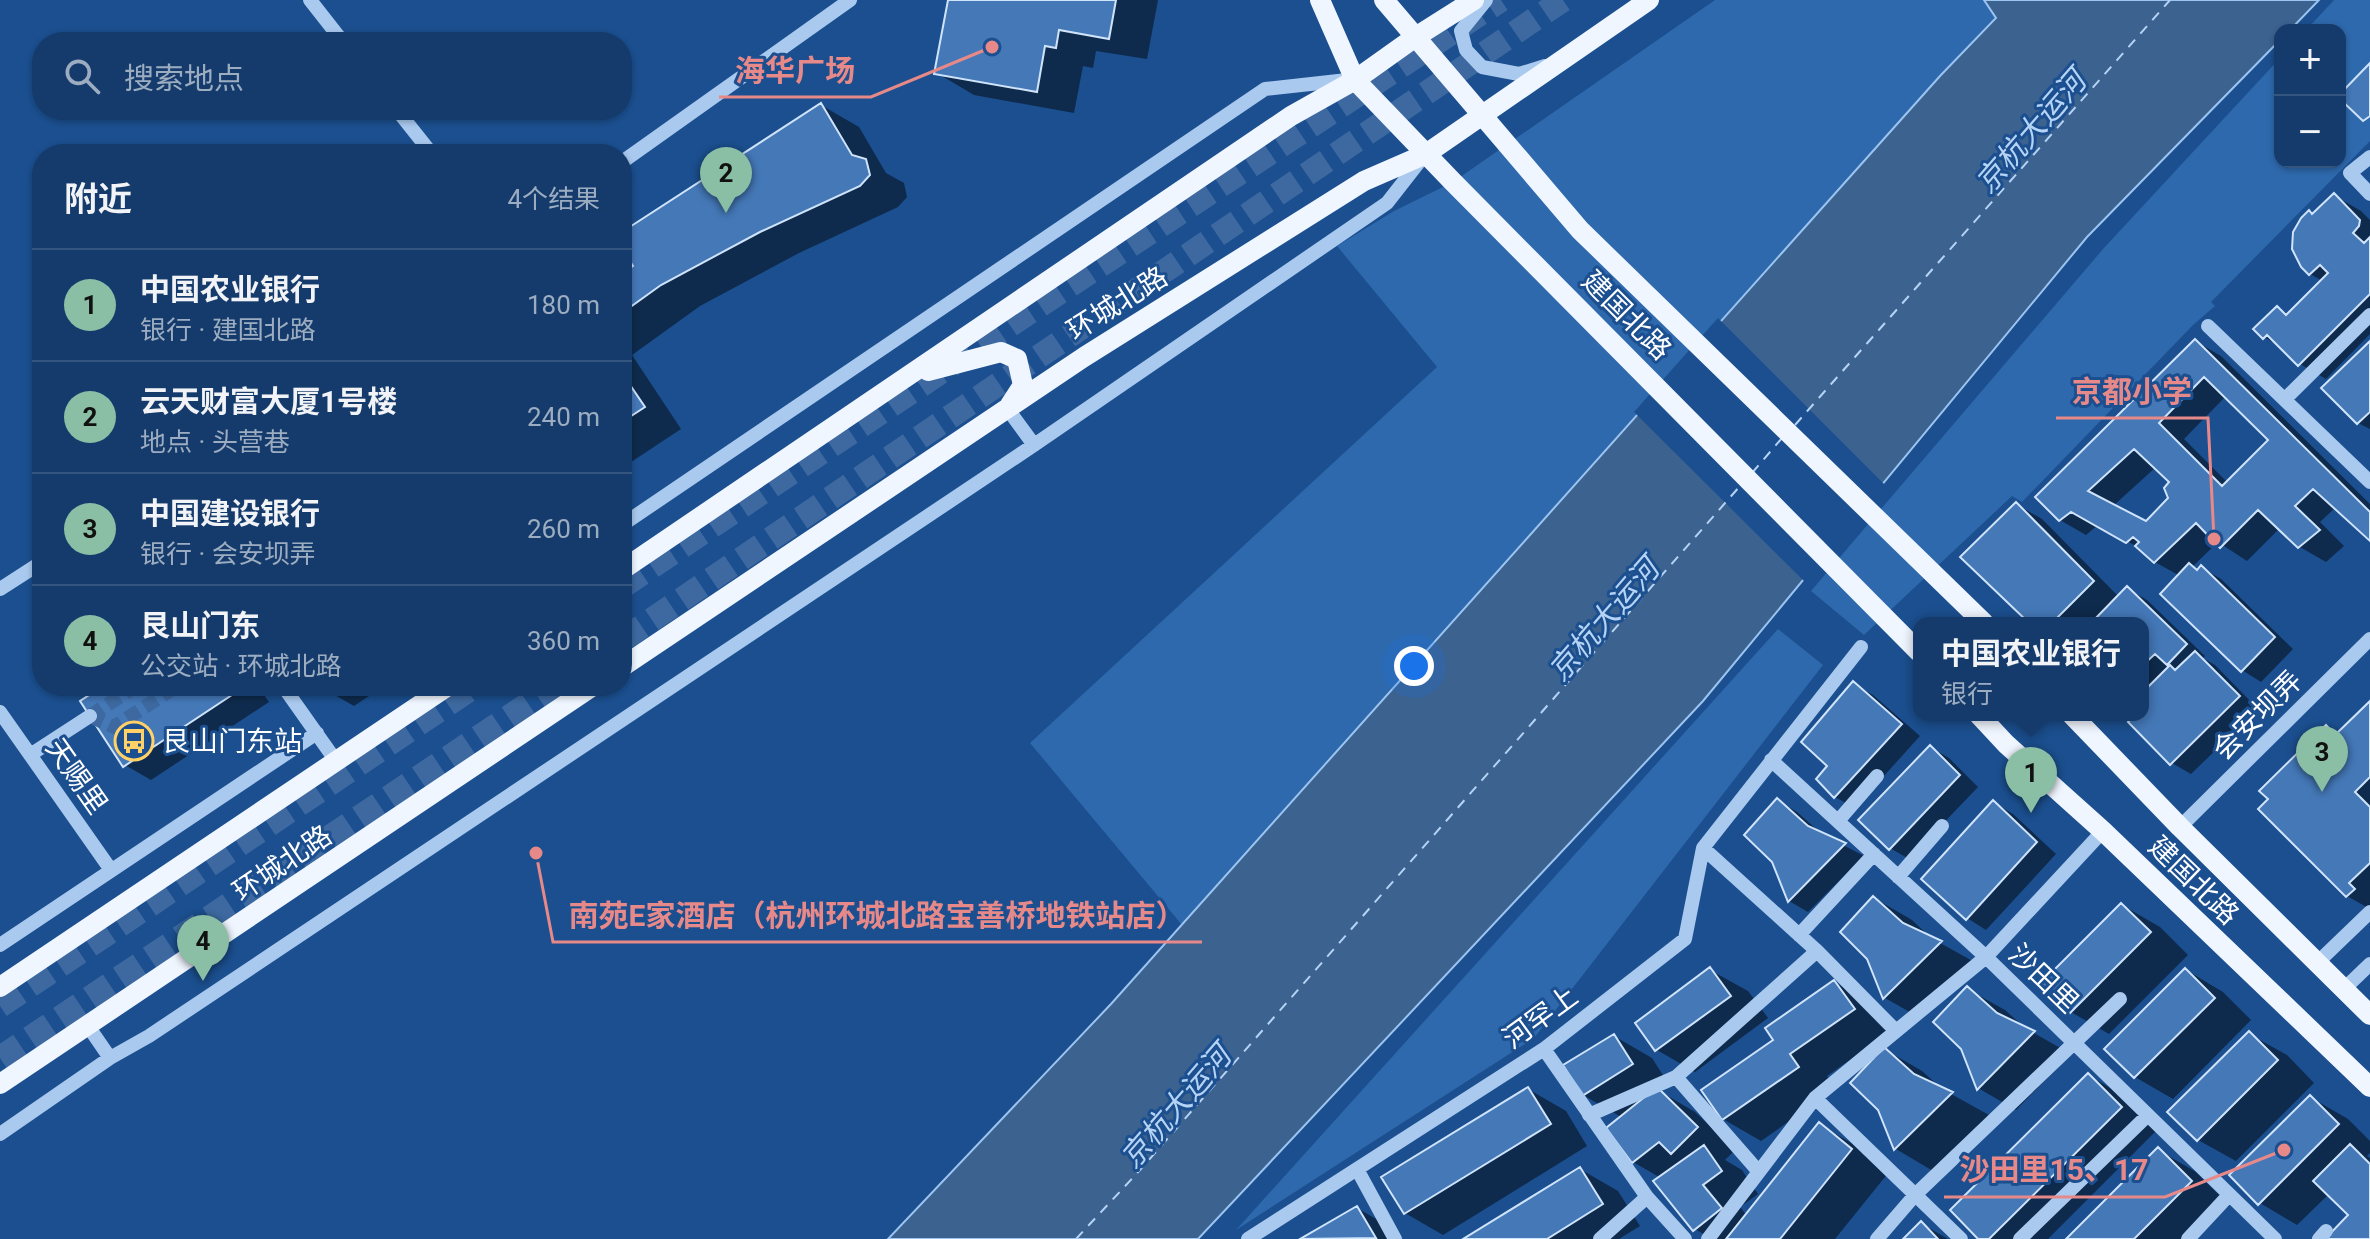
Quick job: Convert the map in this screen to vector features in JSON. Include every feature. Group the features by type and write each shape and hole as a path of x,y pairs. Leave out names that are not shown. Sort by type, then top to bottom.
{"main road":[{"name":"建国北路","path":"1320,0 1355,80 1913,646"},
{"name":"环城北路","path":"632,563 1291,116 1355,80 1474,0"},
{"name":"环城北路","path":"632,660 1084,357 1364,181 1426,154 1649,0"},
{"name":"建国北路","path":"1389,2 1414,38 1483,114 1580,230 1978,617"},
{"path":"910,376 1001,352 1017,359 1023,385 1007,408"},
{"name":"环城北路","path":"0,987 433,696"},
{"name":"环城北路","path":"0,1084 578,696"},
{"name":"建国北路","path":"1985,721 2370,1087"},
{"name":"建国北路","path":"2078,721 2370,1015"}],"street":[{"path":"310,0 335,32"},
{"path":"632,155 850,0"},
{"path":"1486,0 1461,31 1466,50 1482,67 1519,74 1566,59"},
{"path":"632,518 1265,89 1355,80"},
{"path":"405,120 424,144"},
{"path":"0,1134 1034,445 1387,203 1426,154"},
{"path":"2370,157 2350,173 2370,194"},
{"path":"2285,399 2370,315"},
{"path":"2208,326 2370,482"},
{"path":"1007,408 1034,445"},
{"path":"0,589 32,568"},
{"name":"会安坝弄","path":"2180,827 2370,639"},
{"name":"河罕上","path":"1248,1239 1544,1049 1685,939 1703,848 1861,647"},
{"path":"290,696 336,761"},
{"name":"天赐里","path":"0,712 111,870"},
{"path":"30,755 90,716"},
{"path":"0,945 317,733"},
{"name":"沙田里","path":"1771,760 1986,957 2275,1239"},
{"path":"1838,821 1877,776"},
{"path":"1898,877 1942,826"},
{"path":"1708,1239 1815,1098 1986,957 2103,831"},
{"path":"1703,848 1817,951 1896,1031"},
{"path":"1799,935 1874,854"},
{"path":"2317,963 2370,912"},
{"path":"1589,1115 1676,1077 1817,951"},
{"path":"2344,989 2370,964"},
{"path":"1877,1239 1915,1195 2120,999"},
{"path":"88,1026 110,1058"},
{"path":"1544,1049 1647,1197 1685,1239"},
{"path":"1676,1077 1759,1172"},
{"path":"1815,1098 1961,1239"},
{"path":"2020,1239 2148,1115"},
{"path":"1357,1169 1395,1239"},
{"path":"2188,1239 2229,1195"},
{"path":"1600,1239 1647,1197"}],"shaded area":[{"path":"1715,0 2014,0 1940,76 1182,925 1030,743 1437,367 1337,246 1394,211 1453,182"},
{"path":"2334,0 2370,0 2370,141 2346,165 2346,24 2312,24"},
{"path":"2274,64 2274,168 2343,168 2211,302 2215,306 2022,502 2012,496 1864,635 1811,591 2103,249"},
{"path":"1778,629 1823,665 1534,1038 1236,1230"}],"water":[{"name":"京杭大运河","path":"1984,0 2319,0 2296,24 2274,24 2274,46 2087,237 1703,701 1198,1239 888,1239 1111,1004 1940,76 1996,18"}],"pier":[{"path":"1718,318 1886,486 1806,583 1634,412"}],"building":[{"path":"948,0 1116,0 1109,39 1059,30 1056,48 1045,46 1037,92 934,74"},
{"path":"2370,63 2370,116 2363,121 2346,105 2346,88"},
{"path":"821,103 852,155 866,159 870,175 860,186 760,232 661,285 632,306 632,226"},
{"path":"2334,193 2360,220 2353,233 2364,243 2370,237 2370,294 2298,366 2267,335 2263,339 2253,329 2277,306 2286,315 2328,273 2320,265 2309,275 2301,267 2292,249 2293,232 2309,210 2312,214"},
{"path":"2195,339 2370,512 2370,541 2313,489 2295,506 2320,530 2298,548 2258,510 2220,548 2196,523 2154,563 2135,546 2139,542 2133,537 2126,543 2071,512 2059,521 2035,497","holes":["2204,377 2268,440 2222,486 2159,423","2134,449 2169,482 2164,488 2168,498 2146,521 2088,491"]},
{"path":"2370,341 2370,412 2357,424 2321,388"},
{"path":"632,388 645,407 632,415"},
{"path":"2016,502 2094,581 2058,617 2023,617 1960,557"},
{"path":"2189,563 2197,570 2201,565 2275,637 2241,672 2160,594"},
{"path":"2127,586 2187,644 2167,665 2155,654 2149,660 2149,617 2097,617"},
{"path":"2195,651 2240,696 2170,765 2128,722 2149,721 2149,686 2170,665 2175,670"},
{"path":"1853,681 1902,724 1834,798 1816,779 1827,766 1801,742"},
{"name":"艮山门东站","path":"88,696 230,696 123,767 80,701"},
{"path":"2370,701 2370,777 2355,792 2370,807 2370,863 2349,883 2355,889 2346,897 2258,809 2268,799 2259,791 2326,725 2335,735"},
{"path":"1930,745 1960,775 1889,850 1858,820"},
{"path":"1777,798 1808,826 1846,843 1788,902 1772,862 1744,835"},
{"path":"1993,800 2037,842 1966,920 1921,879"},
{"path":"1873,896 1903,923 1942,941 1883,999 1867,959 1840,932"},
{"path":"2121,903 2151,932 2070,1013 2040,984"},
{"path":"1710,967 1731,996 1655,1051 1635,1023"},
{"path":"2185,968 2215,998 2134,1078 2104,1049"},
{"path":"1834,980 1855,1009 1790,1054 1799,1067 1722,1120 1701,1090 1773,1040 1765,1028"},
{"path":"1967,986 1997,1013 2035,1031 1977,1090 1961,1049 1933,1022"},
{"path":"2249,1031 2278,1060 2197,1141 2167,1112"},
{"path":"1614,1034 1633,1064 1582,1096 1563,1065"},
{"path":"1884,1047 1914,1074 1953,1092 1894,1150 1878,1110 1850,1083"},
{"path":"2088,1073 2122,1107 1989,1239 1978,1239 1950,1210"},
{"path":"1528,1087 1551,1124 1404,1214 1381,1177"},
{"path":"1657,1087 1698,1127 1671,1154 1659,1142 1632,1163 1606,1128"},
{"path":"2310,1095 2339,1124 2258,1205 2229,1175"},
{"path":"1819,1122 1852,1149 1780,1239 1726,1239"},
{"path":"2350,1144 2370,1164 2370,1239 2325,1239 2348,1215 2313,1181"},
{"path":"1704,1145 1722,1171 1703,1185 1722,1208 1693,1231 1653,1181"},
{"path":"2158,1147 2192,1181 2134,1239 2066,1239"},
{"path":"1580,1167 1603,1204 1547,1239 1463,1239"},
{"path":"1357,1206 1376,1238 1300,1239"},
{"path":"1921,1221 1938,1239 1903,1239"}],"ferry route":[{"path":"1795,425 2170,0"},
{"path":"1752,473 1782,438"},
{"path":"1076,1239 1740,486"}],"tunnel":[{"path":"632,580 1501,0"},
{"path":"632,633 1563,0"},
{"path":"90,716 121,696"},
{"path":"90,716 114,727 162,696"},
{"path":"0,1006 460,696"},
{"path":"0,1058 540,696"}],"place":[{"name":"海华广场","path":"992,47"},
{"name":"云天财富大厦1号楼","path":"726,213"},
{"name":"京都小学","path":"2214,539"},
{"name":"艮山门东站","path":"134,741"},
{"name":"中国建设银行","path":"2322,792"},
{"name":"中国农业银行","path":"2031,813"},
{"name":"南苑E家酒店（杭州环城北路宝善桥地铁站店）","path":"536,853"},
{"name":"艮山门东","path":"203,981"},
{"name":"沙田里15、17","path":"2284,1150"}]}
